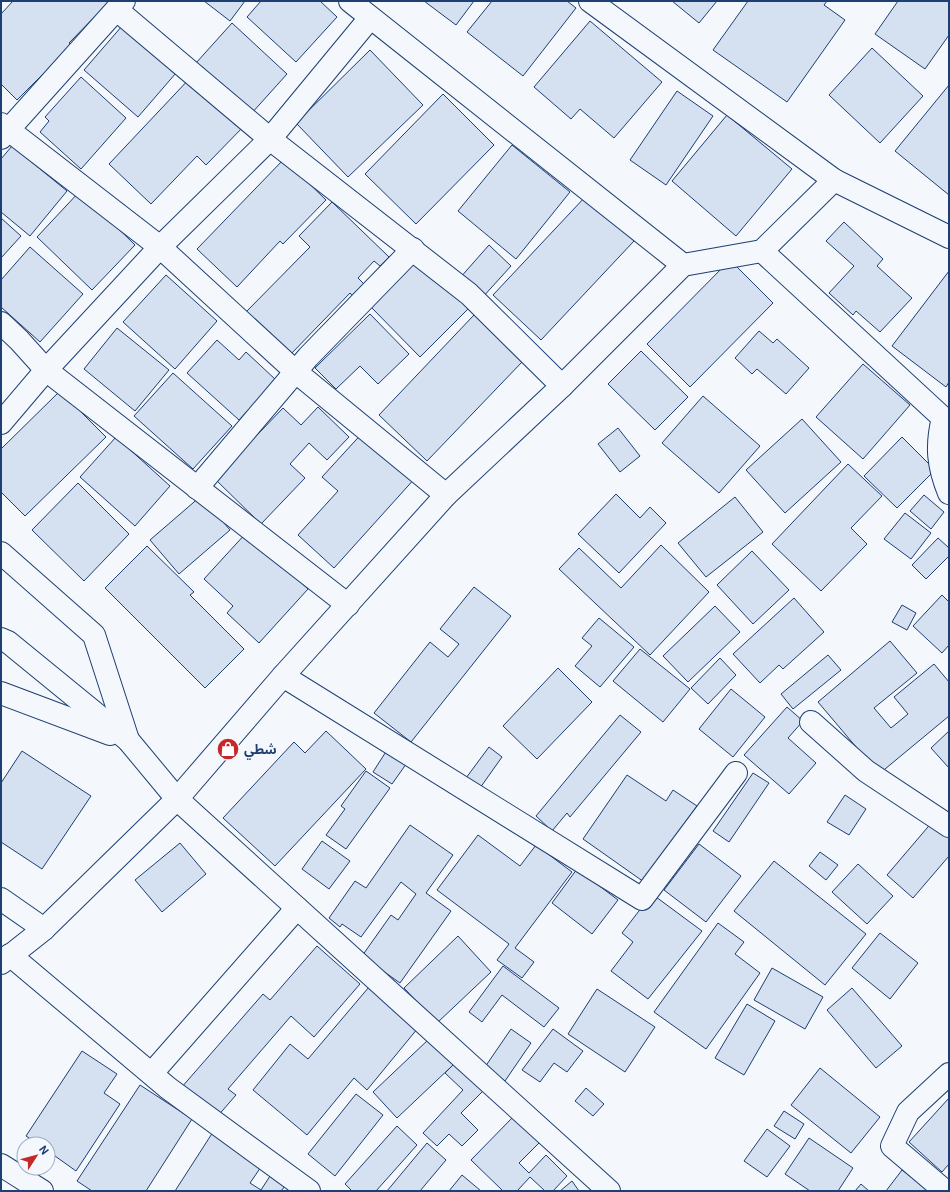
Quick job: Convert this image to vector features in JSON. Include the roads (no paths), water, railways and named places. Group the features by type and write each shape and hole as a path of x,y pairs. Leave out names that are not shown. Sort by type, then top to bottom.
{"street":[{"path":"350,1 683,265"},
{"path":"590,1 834,180 949,237"},
{"path":"446,495 296,372 160,247 4,131 120,5 270,139 413,248 469,294 562,386"},
{"path":"1,424 46,370 160,247 270,139 370,18"},
{"path":"309,1191 168,1088 152,1073 6,959 44,929 177,799 283,676 446,495 562,386 683,265 762,251 834,180"},
{"path":"197,488 308,357 413,248"},
{"path":"762,251 943,418 938,439 941,470 949,493"},
{"path":"1,324 19,340 46,370 348,605"},
{"path":"1,553 94,635 128,740"},
{"path":"1,639 8,642 128,740 177,799 609,1191"},
{"path":"283,676 642,899 736,773"},
{"path":"1,692 128,740"},
{"path":"811,722 866,771 949,826"},
{"path":"1,900 44,929"},
{"path":"152,1073 297,908"},
{"path":"945,1191 892,1146 908,1112 949,1074"},
{"path":"3,1172 42,1191"}],"place":[{"name":"شطي","path":"228,749"}]}
